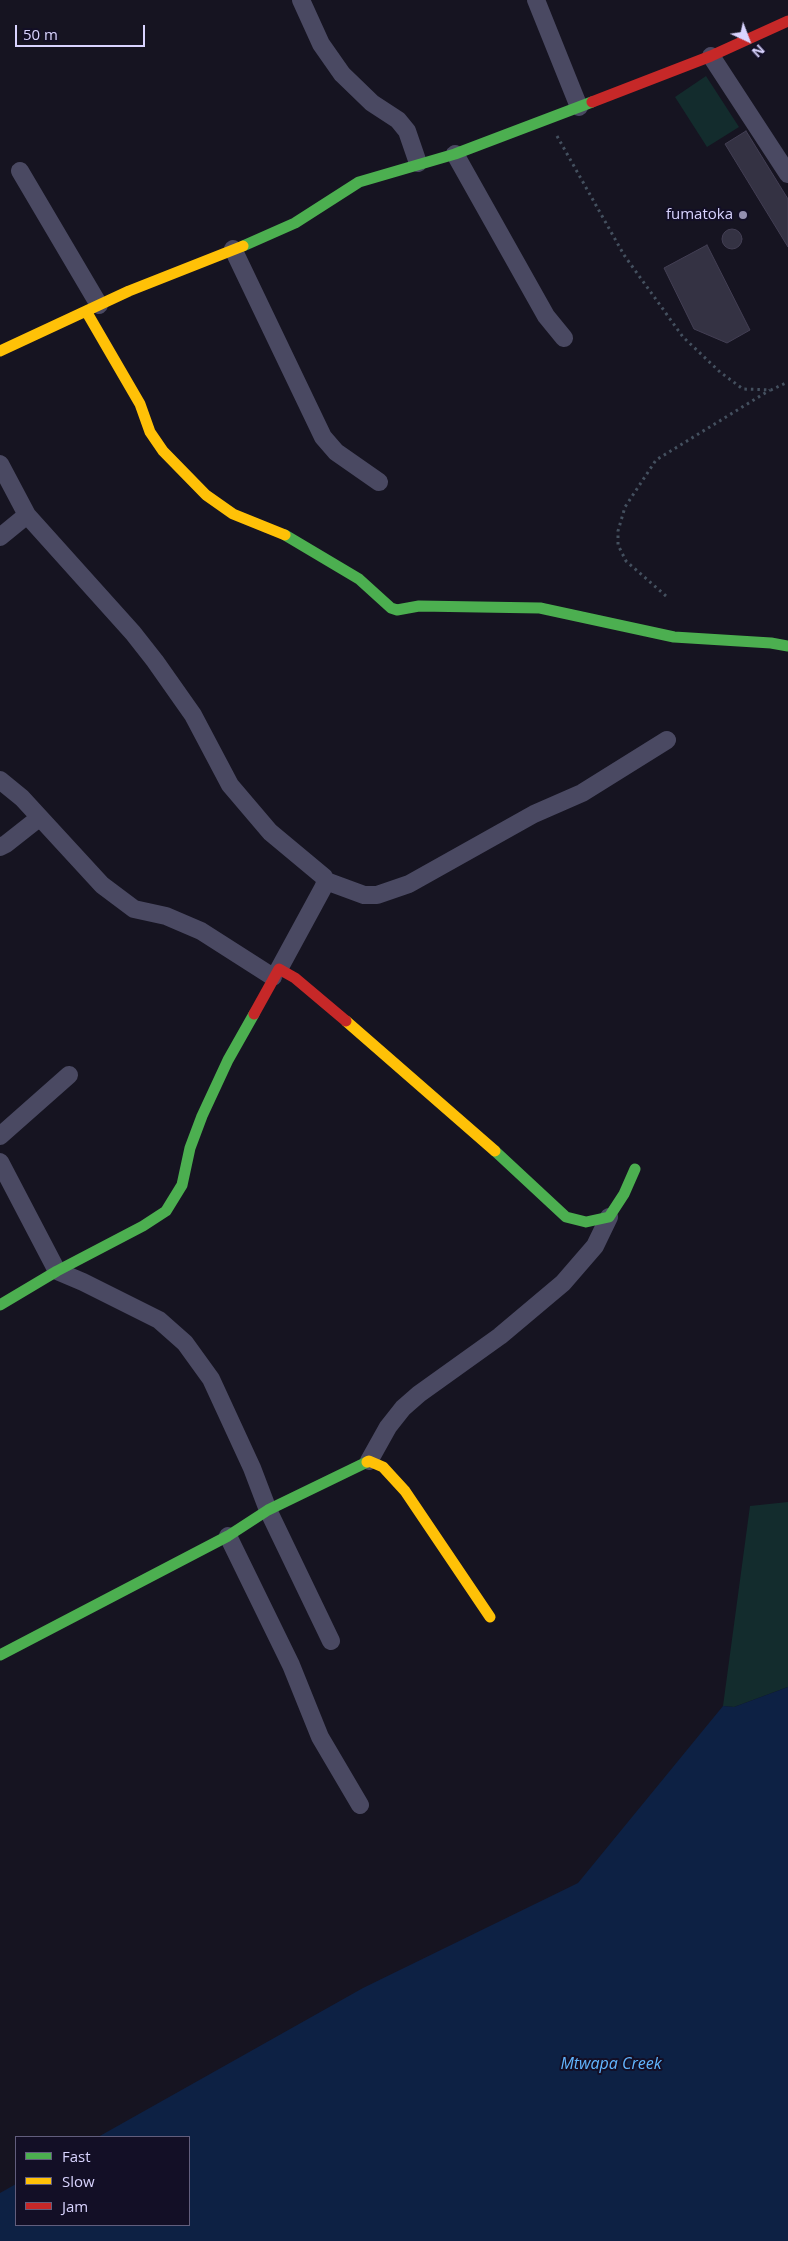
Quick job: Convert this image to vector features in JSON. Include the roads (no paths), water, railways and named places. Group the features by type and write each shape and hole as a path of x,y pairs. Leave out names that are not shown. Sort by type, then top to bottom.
{"street":[{"path":"301,0 321,44 342,74 372,103 398,120 406,131 418,163"},
{"path":"536,0 579,106"},
{"path":"0,351 129,290 295,223 359,182 418,163 455,154 711,56 788,22"},
{"path":"711,56 788,174"},
{"path":"455,154 546,316 564,338"},
{"path":"20,170 93,308 140,404 150,432 163,451 206,495 233,514 290,537 359,579 391,608 397,610 419,606 540,608 674,637 771,642 788,646"},
{"path":"233,249 323,437 336,452 380,482"},
{"path":"0,464 27,515 155,661 193,715 230,785 270,832 317,871 326,881 364,895 377,895 409,884 534,814 582,793 667,740"},
{"path":"0,537 27,515"},
{"path":"0,780 22,798 102,885 134,909 166,916 201,931 276,973 295,978 481,1139 566,1217 586,1222 610,1217"},
{"path":"0,847 39,818"},
{"path":"0,1305 57,1271 156,1219 166,1211 182,1185 190,1148 202,1116 228,1060 326,881"},
{"path":"0,1136 69,1075"},
{"path":"0,1162 57,1271 159,1320 185,1343 211,1379 252,1468 268,1510 331,1641"},
{"path":"0,1655 228,1536 268,1510 370,1461 388,1427 403,1408 419,1394 500,1336 563,1283 594,1246 624,1194 635,1170"},
{"path":"370,1461 383,1467 406,1491 490,1617"},
{"path":"228,1536 291,1665 320,1737 360,1805"}],"water":[{"name":"Mtwapa Creek","path":"788,1687 788,2241 0,2241 0,2193 15,2185 15,2226 190,2226 190,2136 100,2136 363,1988 578,1883 723,1706 734,1707"}],"place":[{"name":"fumatoka","path":"743,215"}]}
